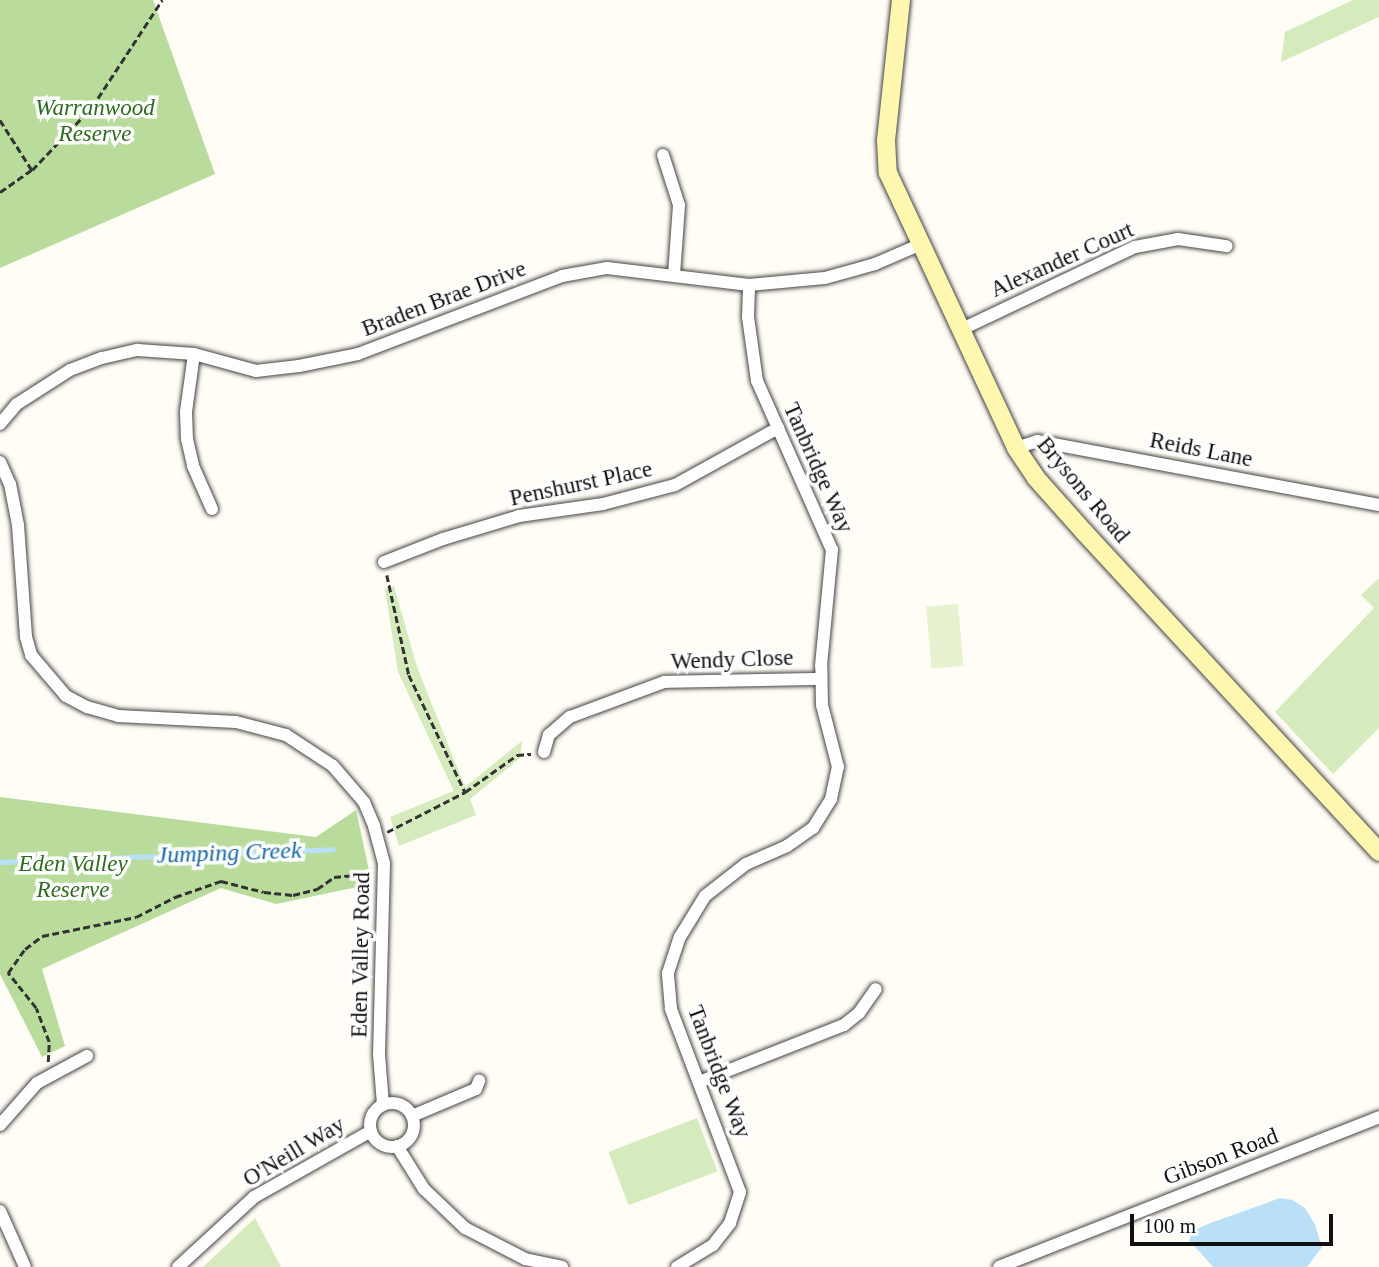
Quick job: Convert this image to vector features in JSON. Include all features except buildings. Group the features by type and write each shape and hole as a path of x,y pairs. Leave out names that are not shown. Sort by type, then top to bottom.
{"street":[{"name":"Brysons Road","path":"901,0 890,78 886,160 892,186 1016,448 1036,478 1085,533 1379,852"},
{"path":"663,155 679,205 674,274"},
{"name":"Alexander Court","path":"960,330 1135,247 1178,239 1226,246"},
{"name":"Braden Brae Drive","path":"0,424 17,404 70,370 102,358 138,350 194,354 256,370 299,366 358,355 562,276 607,268 749,285 825,278 875,264 919,245"},
{"name":"Tanbridge Way","path":"677,1267 713,1245 730,1223 740,1192 671,1009 668,973 680,937 705,896 746,864 787,846 813,828 831,799 838,768 822,705 821,680 832,550 757,381 748,317 749,285"},
{"path":"194,354 186,412 187,439 193,466 212,509"},
{"name":"Penshurst Place","path":"384,562 443,539 519,516 603,504 675,485 778,428"},
{"name":"Reids Lane","path":"1016,448 1037,441 1379,505"},
{"name":"Eden Valley Road","path":"0,462 10,484 18,525 26,637 31,655 58,689 87,707 118,716 236,722 286,735 313,751 348,782 364,802 378,838 384,864 379,1054 383,1105 371,1118 371,1131"},
{"name":"Wendy Close","path":"544,752 549,735 570,716 664,682 821,680"},
{"path":"699,1082 844,1025 859,1013 876,989"},
{"path":"0,1125 37,1083 87,1056"},
{"path":"412,1116 479,1088"},
{"path":"383,1105 397,1104 412,1116 413,1131 397,1146"},
{"name":"Gibson Road","path":"999,1267 1379,1118"},
{"path":"371,1131 378,1142 397,1146 424,1189 465,1228 525,1259 562,1267"},
{"name":"O'Neill Way","path":"178,1267 254,1197 371,1131"},
{"path":"0,1211 25,1267"}],"path":[{"path":"0,192 33,170 92,107 162,0"},
{"path":"0,120 33,170"},
{"path":"384,562 410,675 465,792"},
{"path":"378,838 465,792 517,755 544,752"},
{"path":"48,1076 49,1042 36,1008 8,973 25,949 42,936 136,917 175,897 221,881 264,892 293,895 317,889 334,877 359,875 384,864"}],"green space":[{"name":"Warranwood Reserve","path":"0,0 153,0 215,174 0,268"},
{"path":"1353,0 1379,0 1379,17 1281,62 1285,32"},
{"path":"1379,578 1379,728 1333,774 1275,712 1374,608 1361,595"},
{"path":"394,586 417,667 465,787 522,741 520,758 470,799 476,815 399,846 390,817 454,791 398,672 385,589"},
{"path":"958,604 963,666 932,669 926,607"},
{"name":"Eden Valley Reserve","path":"0,797 316,837 356,810 372,884 276,904 221,888 42,969 65,1046 42,1057 0,974"},
{"path":"697,1118 717,1171 629,1205 608,1152"},
{"path":"255,1218 281,1267 203,1267"}],"water":[{"path":"1280,1198 1292,1200 1305,1208 1315,1225 1322,1247 1307,1267 1213,1267 1189,1240 1193,1232 1205,1225"}],"waterway":[{"name":"Jumping Creek","path":"0,862 333,849"}]}
